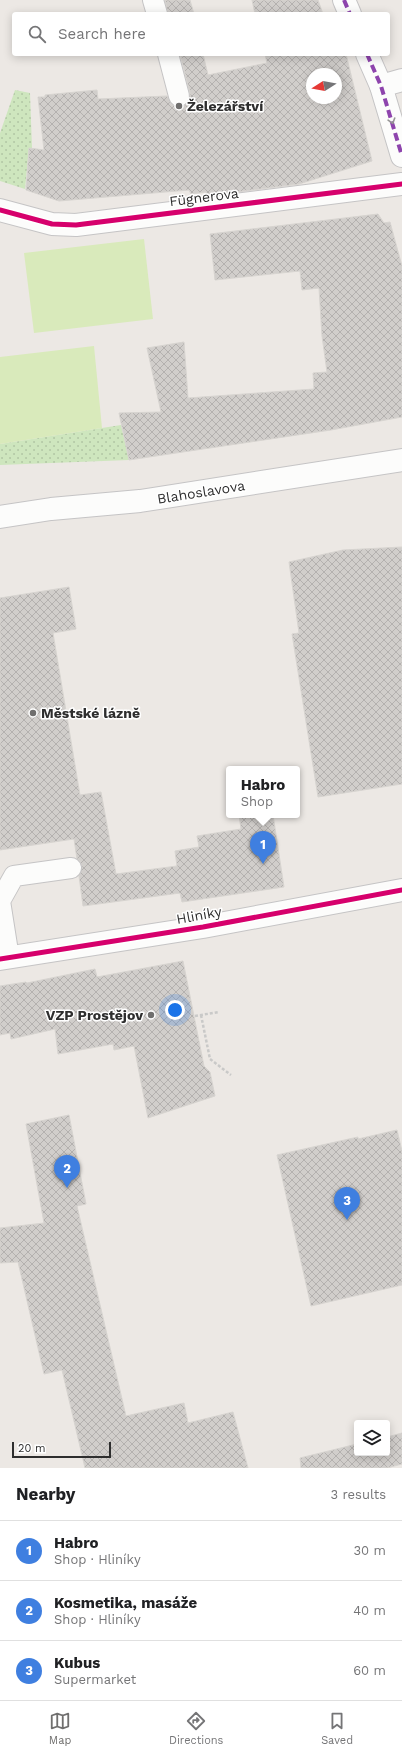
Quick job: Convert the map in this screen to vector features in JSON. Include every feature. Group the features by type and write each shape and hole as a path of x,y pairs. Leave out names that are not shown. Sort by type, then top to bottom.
{"street":[{"path":"344,0 349,12"},
{"path":"368,56 381,86 402,156"},
{"path":"381,86 402,80"},
{"name":"Fügnerova","path":"5,212 52,224 76,225 402,184"},
{"name":"Blahoslavova","path":"0,517 51,509 140,501 402,460"},
{"name":"Hliníky","path":"5,959 203,927 402,890"}],"lane":[{"path":"153,0 156,12"},
{"path":"169,56 179,96"},
{"path":"5,959 0,900 14,876 72,868"}],"path":[{"path":"195,1016 219,1012"},
{"path":"201,1015 210,1059 231,1076"}],"green space":[{"path":"15,90 30,93 32,148 29,148 25,189 0,181 0,133"},
{"path":"144,239 153,319 34,333 24,253"},
{"path":"94,346 102,428 0,444 0,357"},
{"path":"121,425 129,460 0,465 0,444"}],"building":[{"path":"165,0 190,0 193,12 168,12"},
{"path":"252,0 318,0 322,12 255,12"},
{"path":"181,56 203,56 208,75 267,63 265,56 346,56 372,161 299,184 206,196 206,192 191,194 189,190 59,201 26,190 29,148 44,150 38,97 97,90 98,99 167,96 171,104 176,107 182,107 187,104 190,99 190,93"},
{"path":"378,214 384,223 390,222 402,266 402,417 331,430 129,460 119,413 161,412 147,348 184,342 188,398 314,389 313,373 327,372 322,336 319,288 302,290 300,271 215,280 210,234"},
{"path":"402,547 402,784 318,797 292,634 299,633 289,562 343,550"},
{"name":"Městské lázně","path":"69,587 76,629 53,633 80,795 101,792 116,874 177,866 175,851 199,847 197,836 241,829 239,818 273,818 284,887 182,902 180,893 83,906 79,876 82,867 80,861 77,859 74,839 0,850 0,598"},
{"name":"VZP Prostějov","path":"183,961 204,1066 210,1072 215,1096 148,1118 134,1046 114,1050 113,1044 58,1054 55,1029 11,1039 10,1033 0,1035 0,986 27,983 95,969 97,977"},
{"path":"69,1115 86,1204 77,1206 126,1416 184,1403 188,1423 233,1412 248,1468 85,1468 62,1370 44,1374 18,1262 0,1263 0,1228 44,1223 26,1124"},
{"path":"397,1130 402,1151 402,1285 311,1306 277,1155"},
{"path":"402,1433 402,1464 387,1468 301,1468 300,1458 354,1445 354,1456 390,1456 390,1436"}],"marked path":[{"path":"344,0 349,12"},
{"path":"368,56 381,86 402,156"}],"cycle path":[{"path":"0,210 52,224 76,225 402,184"},
{"path":"0,959 203,927 402,890"}],"place":[{"name":"Železářství","path":"179,106"},
{"name":"Městské lázně","path":"33,713"},
{"name":"Habro","path":"263,864"},
{"name":"VZP Prostějov","path":"151,1015"},
{"name":"Kosmetika, masáže","path":"67,1188"},
{"name":"Kubus","path":"347,1220"}]}
